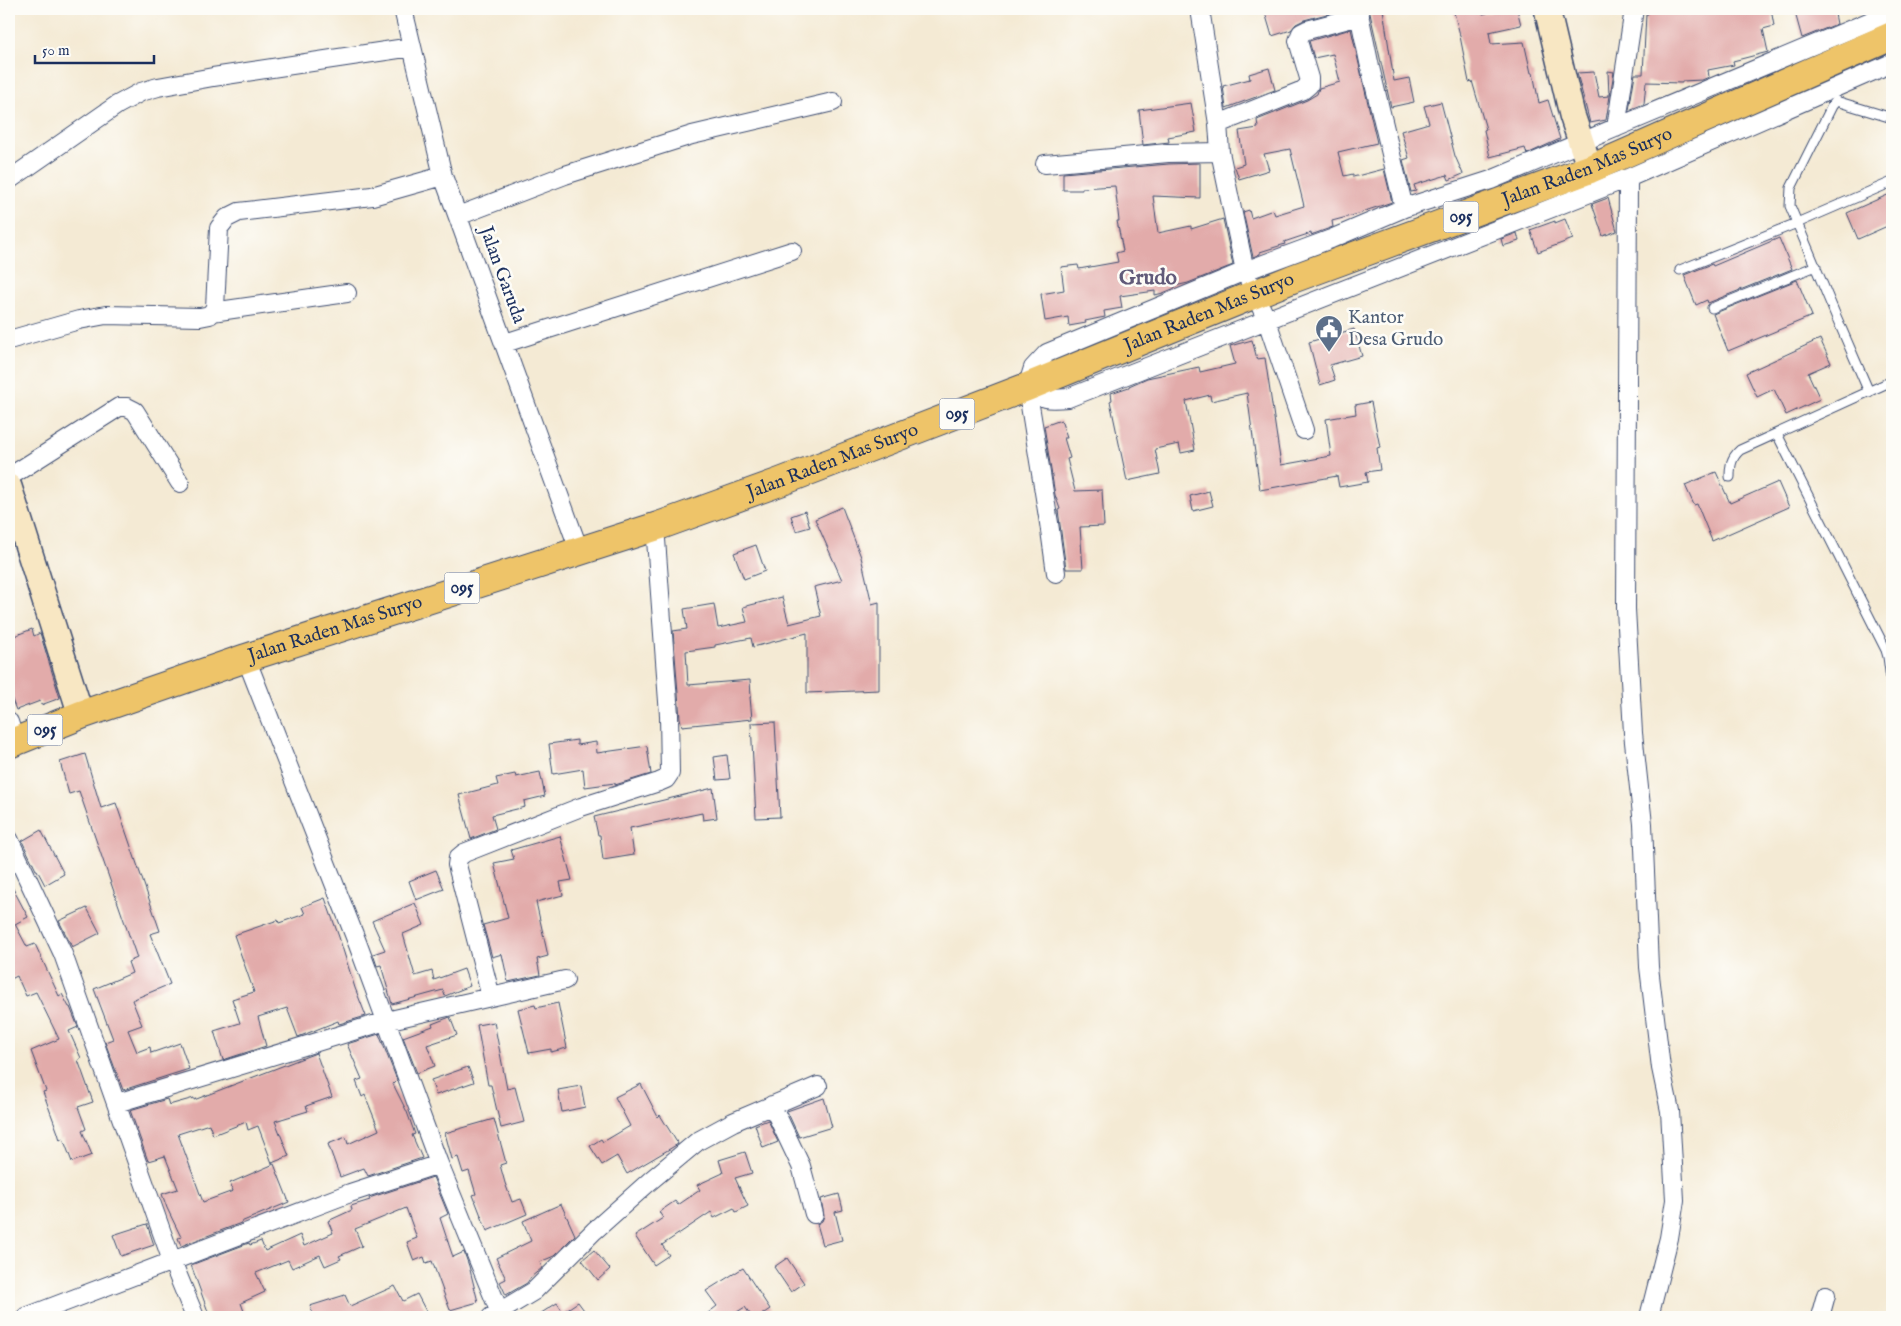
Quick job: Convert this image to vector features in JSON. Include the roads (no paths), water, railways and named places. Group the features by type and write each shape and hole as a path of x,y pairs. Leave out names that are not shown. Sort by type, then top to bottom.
{"main road":[{"name":"Jalan Raden Mas Suryo","path":"11,736 81,715 246,658 655,526 780,482 1027,387 1250,282 1292,279 1590,169 1826,85 1892,36"}],"street":[{"name":"Jalan Garuda","path":"403,9 443,176 579,550"},
{"path":"1200,9 1218,124 1220,152 1250,282 1267,321 1304,430"},
{"path":"1547,9 1581,143 1590,169"},
{"path":"1616,128 1634,9"},
{"path":"1250,282 1331,239 1404,208 1491,180 1811,44 1892,12"},
{"path":"1218,124 1303,90 1309,84 1309,78 1298,41 1300,33 1359,13 1404,208"},
{"path":"9,180 117,105 141,92 213,77 412,47"},
{"path":"1027,387 1040,397 1051,399 1068,398 1628,178 1826,85 1892,63"},
{"path":"458,216 565,175 692,135 833,102"},
{"path":"1045,164 1168,153 1220,152"},
{"path":"9,340 79,320 106,315 200,317 210,315 215,308 219,228 227,218 239,212 372,196 443,176"},
{"path":"1628,178 1626,609 1633,733 1642,824 1649,967 1661,1068 1670,1111 1675,1200 1669,1238 1649,1317"},
{"path":"505,343 792,251"},
{"path":"212,312 347,293"},
{"path":"1027,387 1050,523 1056,573"},
{"path":"9,477 119,407 127,407 135,411 180,482"},
{"path":"9,487 81,715"},
{"path":"492,997 457,865 458,858 464,853 581,807 659,782 670,773 669,715 655,526"},
{"path":"246,658 386,1021 495,1315 534,1291 643,1187 698,1141 733,1122 818,1086"},
{"path":"9,839 63,954 172,1261 194,1317"},
{"path":"117,1103 386,1021 565,980"},
{"path":"772,1106 801,1166 814,1214"},
{"path":"26,1317 350,1193 439,1164"},
{"path":"1820,1317 1826,1295"}],"lane":[{"path":"1826,85 1892,118"},
{"path":"1826,85 1832,106 1791,188 1790,206 1869,392"},
{"path":"1680,270 1892,182"},
{"path":"1712,308 1816,266"},
{"path":"1730,477 1730,464 1734,455 1740,450 1892,381"},
{"path":"1777,434 1886,650 1892,686"}],"place":[{"name":"Kantor Desa Grudo","path":"1329,353"}],"district":[{"name":"Grudo","path":"1148,278"}]}
